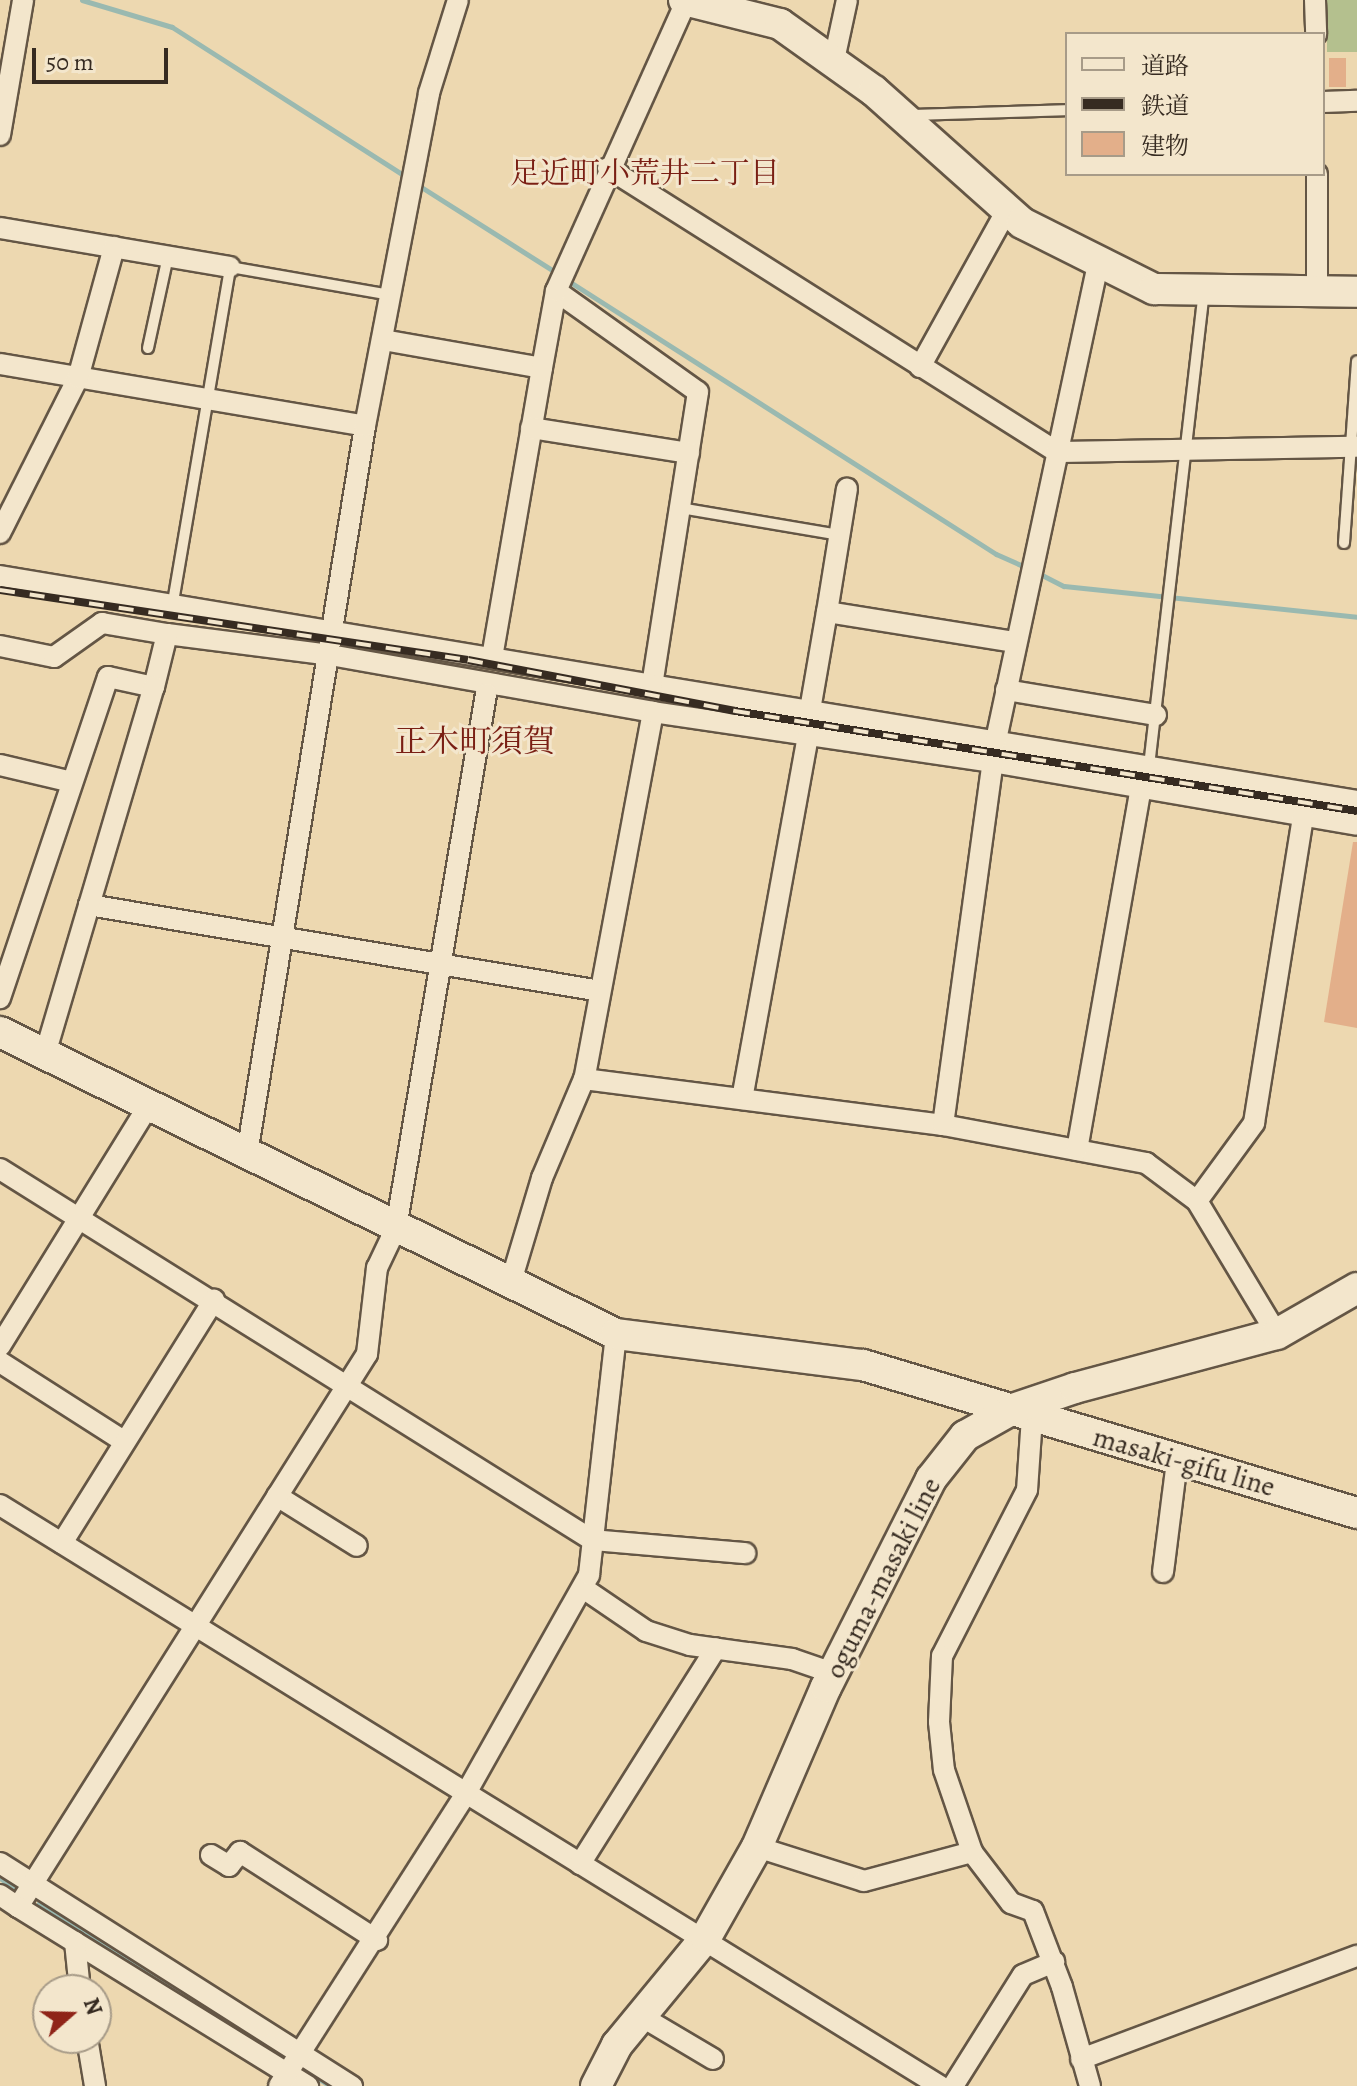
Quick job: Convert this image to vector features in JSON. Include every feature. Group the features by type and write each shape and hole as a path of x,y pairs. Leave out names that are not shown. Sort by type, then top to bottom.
{"street":[{"path":"247,1154 335,628 365,426 429,93 458,0"},
{"path":"492,658 556,291 608,168 686,0 780,24 834,60 1006,212 1154,289 1317,294 1357,292"},
{"path":"834,60 847,0"},
{"path":"1315,0 1316,32"},
{"path":"0,135 23,3"},
{"path":"1325,102 1357,101"},
{"path":"608,168 1057,452 1354,447"},
{"path":"1317,176 1317,294"},
{"path":"920,367 1006,212"},
{"path":"0,228 230,267"},
{"path":"0,533 78,378 114,247"},
{"path":"943,1125 996,740 1099,260"},
{"path":"556,291 698,392 652,685"},
{"path":"383,340 542,368"},
{"path":"0,364 365,426"},
{"path":"531,428 689,453"},
{"path":"810,710 847,489"},
{"path":"0,576 335,628 492,658 1357,801"},
{"path":"827,612 1015,642"},
{"path":"0,646 54,657 102,623 330,655 653,712 993,762 1357,825"},
{"path":"45,1054 167,634"},
{"path":"0,998 108,677 154,687"},
{"path":"1006,690 1156,715"},
{"path":"18,1907 367,1354 377,1268 396,1228 486,694"},
{"path":"510,1285 542,1178 584,1079 653,712"},
{"path":"742,1099 808,735"},
{"path":"0,765 72,782"},
{"path":"1077,1150 1141,788"},
{"path":"1197,1201 1254,1123 1303,816"},
{"path":"89,905 441,961 600,991"},
{"name":"masaki-gifu line","path":"0,1032 150,1103 510,1285 616,1334 863,1365 1357,1513"},
{"path":"584,1079 943,1125 1146,1163 1197,1201 1277,1334"},
{"path":"0,1346 150,1103"},
{"path":"0,1169 81,1216 592,1540 745,1553"},
{"name":"oguma-masaki line","path":"596,2086 639,2015 706,1937 757,1847 833,1673 931,1479 965,1436 1022,1413 1277,1334 1357,1288"},
{"path":"62,1543 214,1300"},
{"path":"283,2079 377,1940 465,1795 583,1588 592,1540 616,1334"},
{"path":"0,1362 125,1442"},
{"path":"1022,1413 1027,1490 942,1656 939,1722 944,1770 972,1852 1011,1903 1033,1911 1054,1962 1090,2086"},
{"path":"1163,1572 1177,1461"},
{"path":"277,1496 357,1546"},
{"path":"0,1505 465,1795 706,1937 940,2086"},
{"path":"583,1588 646,1631 716,1648 792,1659 833,1673"},
{"path":"580,1864 716,1648"},
{"path":"757,1847 864,1881 972,1852"},
{"path":"211,1855 229,1866 240,1852 377,1940"},
{"path":"0,1863 352,2086"},
{"path":"0,1895 283,2079 308,2086"},
{"path":"75,1942 78,1974"},
{"path":"1081,2059 1357,1956"},
{"path":"953,2086 1023,1975 1054,1962"},
{"path":"639,2015 713,2059"},
{"path":"90,2054 95,2086"}],"lane":[{"path":"900,116 1065,110"},
{"path":"148,348 168,256"},
{"path":"173,602 230,267 391,295"},
{"path":"1149,766 1190,449 1205,291"},
{"path":"1344,543 1354,447 1357,361"},
{"path":"680,508 840,535"}],"green space":[{"path":"1327,0 1357,0 1357,52 1327,52"}],"building":[{"path":"1329,58 1346,58 1346,87 1329,87"},
{"path":"1353,842 1357,842 1357,1028 1324,1022"}],"waterway":[{"path":"82,0 172,27 407,177"},
{"path":"418,185 558,274"},
{"path":"567,280 996,554 1029,569"},
{"path":"1038,573 1064,586 1357,617"},
{"path":"0,1878 13,1887"},
{"path":"39,1903 288,2059"},
{"path":"300,2067 330,2086"}],"railway":[{"path":"0,590 468,660 735,711 1357,811"}],"district":[{"name":"足近町小荒井二丁目","path":"645,173"},
{"name":"正木町須賀","path":"475,741"}]}
